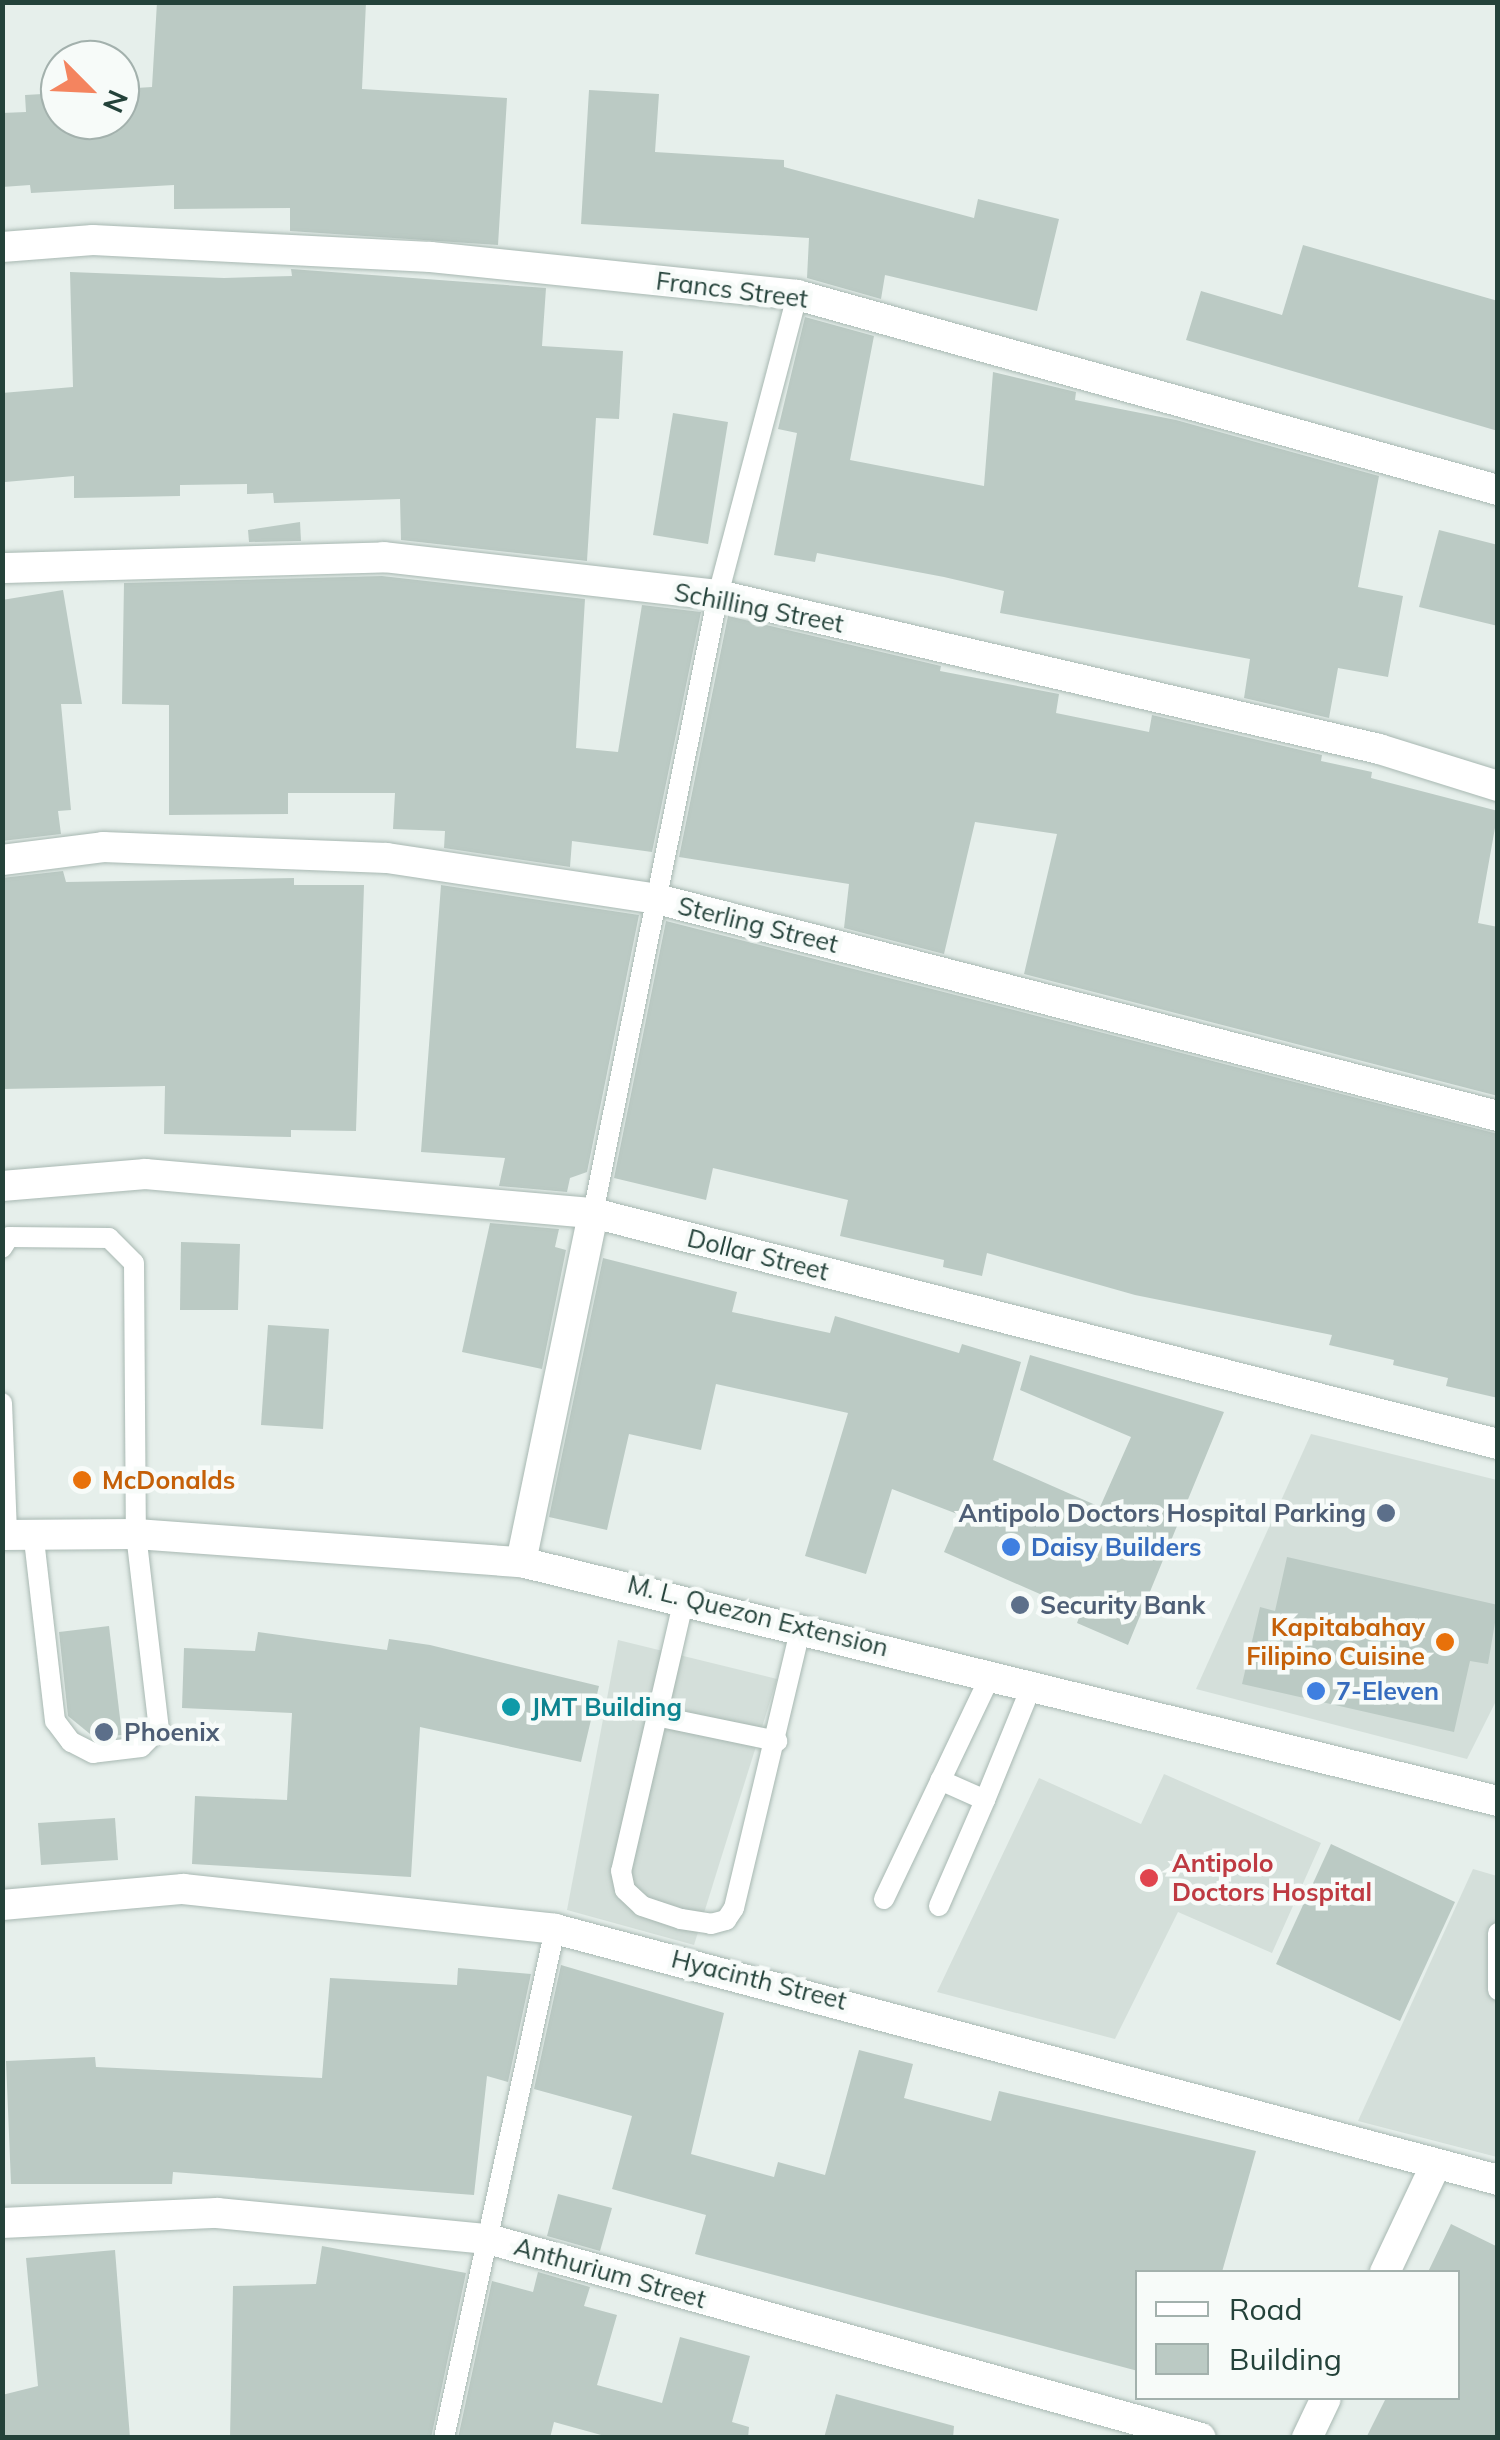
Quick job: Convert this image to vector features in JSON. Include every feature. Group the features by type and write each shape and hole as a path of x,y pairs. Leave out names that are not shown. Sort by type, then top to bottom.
{"street":[{"name":"Francs Street","path":"2,247 93,240 431,257 798,295 1498,490"},
{"name":"Schilling Street","path":"2,568 384,558 718,595 1379,749 1498,786"},
{"name":"Sterling Street","path":"2,860 103,847 387,858 657,899 1498,1116"},
{"name":"Dollar Street","path":"2,1186 146,1174 594,1214 1498,1444"},
{"path":"521,1562 594,1214"},
{"name":"M. L. Quezon Extension","path":"14,1534 136,1534 521,1562 802,1627 1498,1801"},
{"name":"Hyacinth Street","path":"2,1905 184,1889 555,1929 1498,2180"},
{"path":"1386,2270 1436,2164"},
{"name":"Anthurium Street","path":"2,2223 217,2213 488,2240 1201,2438"},
{"path":"1307,2438 1325,2400"}],"lane":[{"path":"594,1214 718,595 798,295"},
{"path":"2,1248 9,1237 109,1238 134,1263 136,1534 158,1728 141,1747 92,1754 71,1742 56,1721 14,1534 2,1403"},
{"path":"684,1599 621,1871 624,1890 642,1906 681,1919 711,1924 726,1920 734,1908 778,1740 802,1627"},
{"path":"884,1899 991,1675"},
{"path":"939,1906 1032,1685"},
{"path":"656,1716 778,1740"},
{"path":"940,1780 985,1800"},
{"path":"444,2438 555,1929"},
{"path":"1498,1932 1498,1990"}],"shaded area":[{"path":"1311,1434 1497,1480 1497,1699 1467,1759 1196,1689"},
{"path":"618,1640 777,1679 694,1945 567,1910"},
{"name":"Antipolo Doctors Hospital","path":"1164,1774 1321,1843 1272,1953 1178,1912 1115,2039 937,1992 1039,1778 1141,1824"},
{"path":"1473,1869 1497,1876 1497,2157 1358,2121"}],"building":[{"path":"157,2 366,2 362,89 507,98 498,245 290,231 290,208 174,209 174,185 31,193 30,185 2,187 2,113 26,112 25,95 40,94 40,140 140,140 140,88 152,87"},
{"path":"589,90 659,94 655,152 784,160 784,167 974,218 978,199 1059,219 1037,311 885,275 881,299 807,278 809,238 581,224"},
{"path":"1303,245 1498,301 1498,431 1186,340 1201,291 1282,315"},
{"path":"291,269 546,288 542,346 623,351 619,419 596,418 587,561 401,540 400,499 274,503 273,493 247,494 247,484 180,485 180,496 74,498 74,476 5,482 2,393 73,387 70,272 224,278 292,276"},
{"path":"805,317 874,336 850,460 984,486 993,372 1076,392 1075,400 1176,420 1379,476 1358,587 1403,596 1388,677 1338,668 1329,718 1244,698 1250,659 1000,613 1004,591 944,577 817,553 815,562 774,555 797,433 778,429"},
{"path":"673,413 728,422 708,544 653,535"},
{"path":"300,522 301,541 249,542 248,530"},
{"path":"1439,530 1498,545 1498,626 1419,607"},
{"path":"382,576 585,599 576,748 618,752 642,605 701,612 652,852 572,841 570,867 444,848 445,831 393,829 395,793 288,793 288,814 169,815 169,705 122,704 124,583"},
{"path":"63,590 82,704 61,704 71,810 58,811 61,834 2,841 2,600"},
{"path":"728,616 941,666 940,671 1059,694 1056,713 1149,732 1152,715 1322,755 1321,761 1372,772 1371,778 1498,811 1478,923 1498,927 1498,1096 1024,974 1057,834 975,822 944,954 844,928 849,884 679,857"},
{"path":"63,871 66,882 294,878 294,885 364,885 356,1131 291,1130 291,1137 164,1134 165,1086 2,1089 2,878"},
{"path":"441,885 639,915 587,1172 570,1178 567,1192 499,1186 505,1158 421,1152"},
{"path":"666,921 1498,1134 1498,1398 1446,1386 1448,1378 1393,1365 1394,1360 1329,1345 1332,1335 1135,1295 987,1253 982,1276 943,1267 944,1260 840,1236 848,1200 713,1168 706,1200 614,1178"},
{"path":"490,1223 559,1229 555,1247 566,1250 542,1369 462,1352"},
{"path":"181,1242 240,1244 238,1310 180,1310"},
{"path":"603,1258 737,1292 732,1312 830,1333 835,1316 959,1353 962,1344 1021,1362 993,1460 1100,1507 1131,1437 1020,1390 1030,1355 1224,1412 1128,1645 1077,1623 1081,1612 944,1552 960,1515 892,1489 866,1574 805,1556 848,1413 716,1384 701,1450 629,1434 607,1530 549,1517"},
{"path":"268,1325 329,1329 323,1429 261,1425"},
{"path":"1287,1557 1498,1605 1488,1664 1470,1661 1454,1732 1242,1684 1260,1607 1275,1611"},
{"path":"109,1626 122,1735 95,1738 68,1716 59,1632"},
{"path":"258,1632 387,1650 389,1639 430,1645 599,1686 581,1762 420,1727 411,1877 192,1864 195,1796 287,1800 292,1713 182,1708 184,1648 255,1651"},
{"path":"115,1818 118,1860 41,1865 38,1823"},
{"path":"1331,1844 1455,1902 1400,2021 1276,1964"},
{"path":"561,1965 724,2013 691,2154 774,2177 778,2162 825,2175 859,2050 913,2064 904,2098 991,2121 999,2091 1256,2151 1223,2270 1135,2270 1135,2370 695,2254 706,2215 612,2189 632,2116 534,2089"},
{"path":"458,1968 531,1974 508,2082 487,2076 474,2195 173,2172 172,2184 11,2184 6,2061 95,2057 96,2067 322,2078 330,1978 457,1985"},
{"path":"558,2194 612,2208 600,2251 547,2236"},
{"path":"1451,2224 1498,2247 1498,2438 1366,2438 1385,2400 1460,2400 1460,2270 1429,2270"},
{"path":"322,2246 466,2273 431,2438 230,2438 233,2286 316,2284"},
{"path":"115,2250 130,2438 2,2438 2,2395 38,2386 26,2258"},
{"path":"538,2272 590,2287 584,2306 617,2315 597,2385 662,2403 680,2337 750,2356 732,2422 749,2427 748,2438 612,2438 554,2422 550,2438 458,2438 492,2281 533,2292"},
{"path":"836,2394 954,2426 953,2438 824,2438"}],"place":[{"name":"McDonalds","path":"82,1480"},
{"name":"Antipolo Doctors Hospital Parking","path":"1386,1513"},
{"name":"Daisy Builders","path":"1011,1547"},
{"name":"Security Bank","path":"1020,1605"},
{"name":"Kapitabahay Filipino Cuisine","path":"1445,1642"},
{"name":"7-Eleven","path":"1316,1691"},
{"name":"JMT Building","path":"511,1707"},
{"name":"Phoenix","path":"104,1732"},
{"name":"Antipolo Doctors Hospital","path":"1149,1878"}]}
